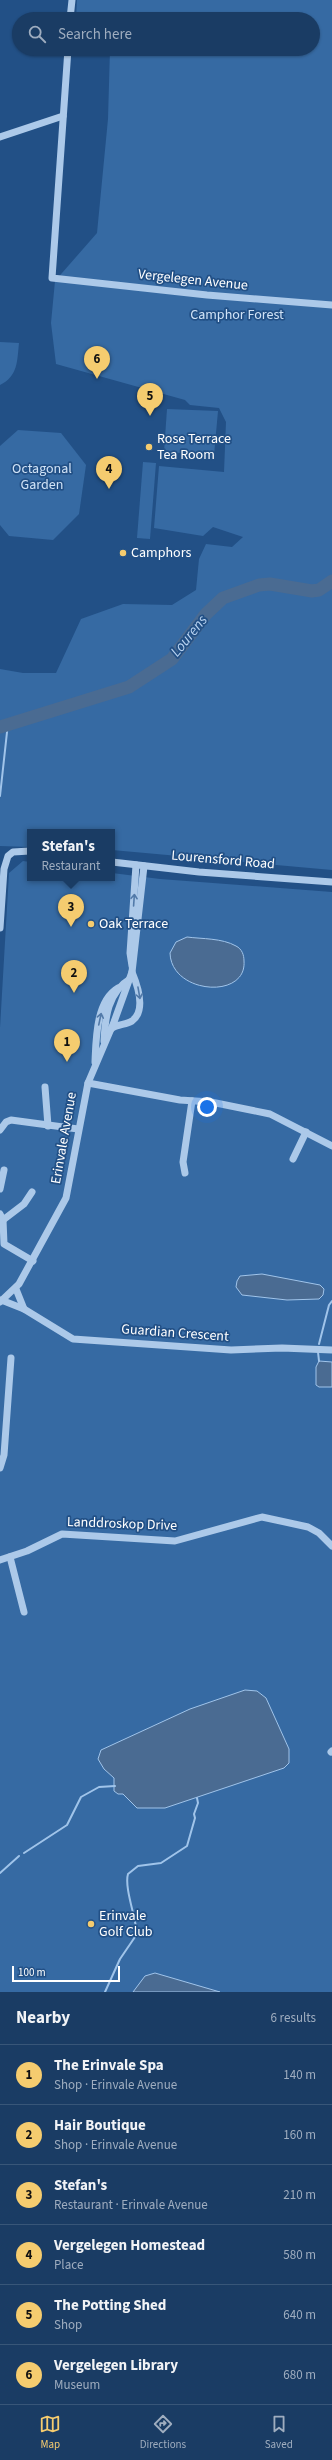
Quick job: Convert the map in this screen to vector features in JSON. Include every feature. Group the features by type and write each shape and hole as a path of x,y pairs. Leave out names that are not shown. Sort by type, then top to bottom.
{"street":[{"path":"71,12 72,0"},
{"path":"0,136 63,116 67,56"},
{"name":"Vergelegen Avenue","path":"63,116 52,278 207,295 332,305"},
{"path":"0,928 5,862 13,852 27,851"},
{"name":"Lourensford Road","path":"115,862 332,882"},
{"name":"Erinvale Avenue","path":"132,969 130,953 136,865"},
{"name":"Erinvale Avenue","path":"1,1301 16,1289 33,1262 66,1198 88,1083 130,979 140,917 144,866"},
{"path":"111,1029 132,1021 136,1015 140,996 132,969"},
{"path":"95,1066 99,1020 109,996 130,979"},
{"path":"103,1047 109,1008 118,988"},
{"path":"88,1083 192,1101 211,1102 270,1114 332,1146"},
{"path":"45,1087 48,1126"},
{"path":"185,1173 183,1162 192,1101"},
{"path":"0,1130 6,1122 11,1120 78,1129"},
{"path":"293,1159 306,1132"},
{"path":"0,1189 4,1170"},
{"path":"32,1192 24,1204 2,1217 4,1244 33,1262"},
{"path":"16,1289 24,1309"},
{"name":"Guardian Crescent","path":"1,1301 24,1309 72,1339 231,1350 282,1348 332,1350"},
{"path":"0,1468 4,1455 10,1358"},
{"name":"Landdroskop Drive","path":"0,1560 62,1534 175,1541 262,1517 308,1527 319,1533 332,1546"},
{"path":"10,1557 24,1612"}],"green space":[{"name":"Camphor Forest","path":"77,0 332,0 332,870 115,850 115,829 27,829 27,847 0,846 0,669 23,673 56,673 81,619 123,604 172,605 196,590 199,559 206,544 232,547 243,537 213,527 203,536 154,528 159,466 224,472 226,422 219,408 190,405 185,400 56,364 51,323 55,281 97,233 108,119 110,56 320,56 320,12 76,12"},
{"path":"0,342 19,343 16,368 10,377 0,385"},
{"path":"167,409 218,411 214,455 164,452"},
{"name":"Octagonal Garden","path":"18,430 61,433 86,465 79,514 53,540 9,536 0,525 0,446"},
{"path":"143,462 156,463 150,539 137,538"},
{"path":"23,861 27,862 27,881 115,881 115,873 160,879 332,892 332,1992 0,1992 0,1028 9,873"}],"shaded area":[{"path":"187,937 218,940 238,947 242,952 244,959 242,974 234,982 222,986 208,987 195,984 182,977 174,967 170,953 176,942"},
{"path":"262,1274 320,1285 324,1289 323,1295 319,1299 287,1300 242,1295 236,1287 240,1276"},
{"path":"319,1361 332,1362 332,1387 319,1387 316,1385 316,1367"},
{"path":"245,1690 257,1691 266,1698 289,1749 289,1763 284,1768 165,1808 137,1808 123,1794 118,1794 114,1791 114,1778 104,1769 98,1759 101,1750 190,1709"},
{"path":"155,1973 220,1992 133,1992 145,1976"}],"waterway":[{"name":"Lourens","path":"0,727 129,687 172,659 206,614 223,598 259,585 270,584 312,591 319,590 332,581"},
{"path":"0,796 8,723"},
{"path":"319,1344 329,1305 332,1301"},
{"path":"318,1352 319,1361"},
{"path":"24,1853 67,1825 81,1797 99,1787 115,1786"},
{"path":"105,1992 120,1959 137,1934 129,1894 127,1880 128,1874 138,1866 161,1863 187,1846 195,1818 194,1814 198,1803 197,1798"},
{"path":"0,1873 19,1856"}],"place":[{"name":"Vergelegen Library","path":"97,379"},
{"name":"The Potting Shed","path":"150,416"},
{"name":"Rose Terrace Tea Room","path":"149,447"},
{"name":"Vergelegen Homestead","path":"109,489"},
{"name":"Camphors","path":"123,553"},
{"name":"Oak Terrace","path":"91,924"},
{"name":"Stefan's","path":"71,927"},
{"name":"Hair Boutique","path":"74,993"},
{"name":"The Erinvale Spa","path":"67,1062"},
{"name":"Erinvale Golf Club","path":"91,1924"}]}
